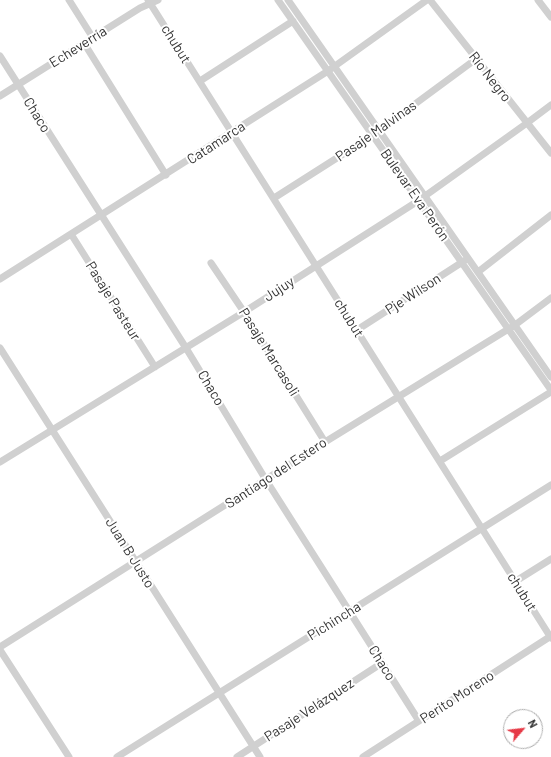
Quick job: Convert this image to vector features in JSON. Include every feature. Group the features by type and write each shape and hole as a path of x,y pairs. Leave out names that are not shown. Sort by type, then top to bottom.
{"street":[{"path":"69,0 93,38"},
{"name":"Echeverría","path":"0,96 149,2 158,0"},
{"name":"Bulevar Eva Perón","path":"278,0 373,135 422,198"},
{"name":"Bulevar Eva Perón","path":"288,0 379,131 422,198 511,327 551,377"},
{"name":"Catamarca","path":"0,279 328,71 427,0"},
{"name":"Río Negro","path":"430,0 551,153"},
{"path":"538,0 551,17"},
{"name":"chubut","path":"149,2 551,637"},
{"path":"200,81 293,21"},
{"path":"84,43 166,175"},
{"name":"Chaco","path":"0,56 186,348 266,480 418,722"},
{"name":"Pasaje Malvinas","path":"274,198 379,131 476,59"},
{"name":"Jujuy","path":"0,462 244,312 422,198 551,105"},
{"path":"478,272 551,216"},
{"name":"Pasaje Pasteur","path":"71,234 156,367"},
{"name":"Bulevar Eva Perón","path":"465,260 478,272 551,391"},
{"name":"Pje Wilson","path":"357,330 465,260"},
{"name":"Pasaje Marcasoli","path":"211,263 244,312 325,442"},
{"name":"Santiago del Estero","path":"0,648 325,442 511,327 551,298"},
{"name":"Juan B Justo","path":"0,348 260,757"},
{"path":"440,461 551,391"},
{"name":"Pichincha","path":"118,757 551,485"},
{"path":"516,581 551,559"},
{"name":"Perito Moreno","path":"363,757 551,637"},
{"path":"0,648 69,757"},
{"name":"Pasaje Velázquez","path":"237,757 382,664"}]}
